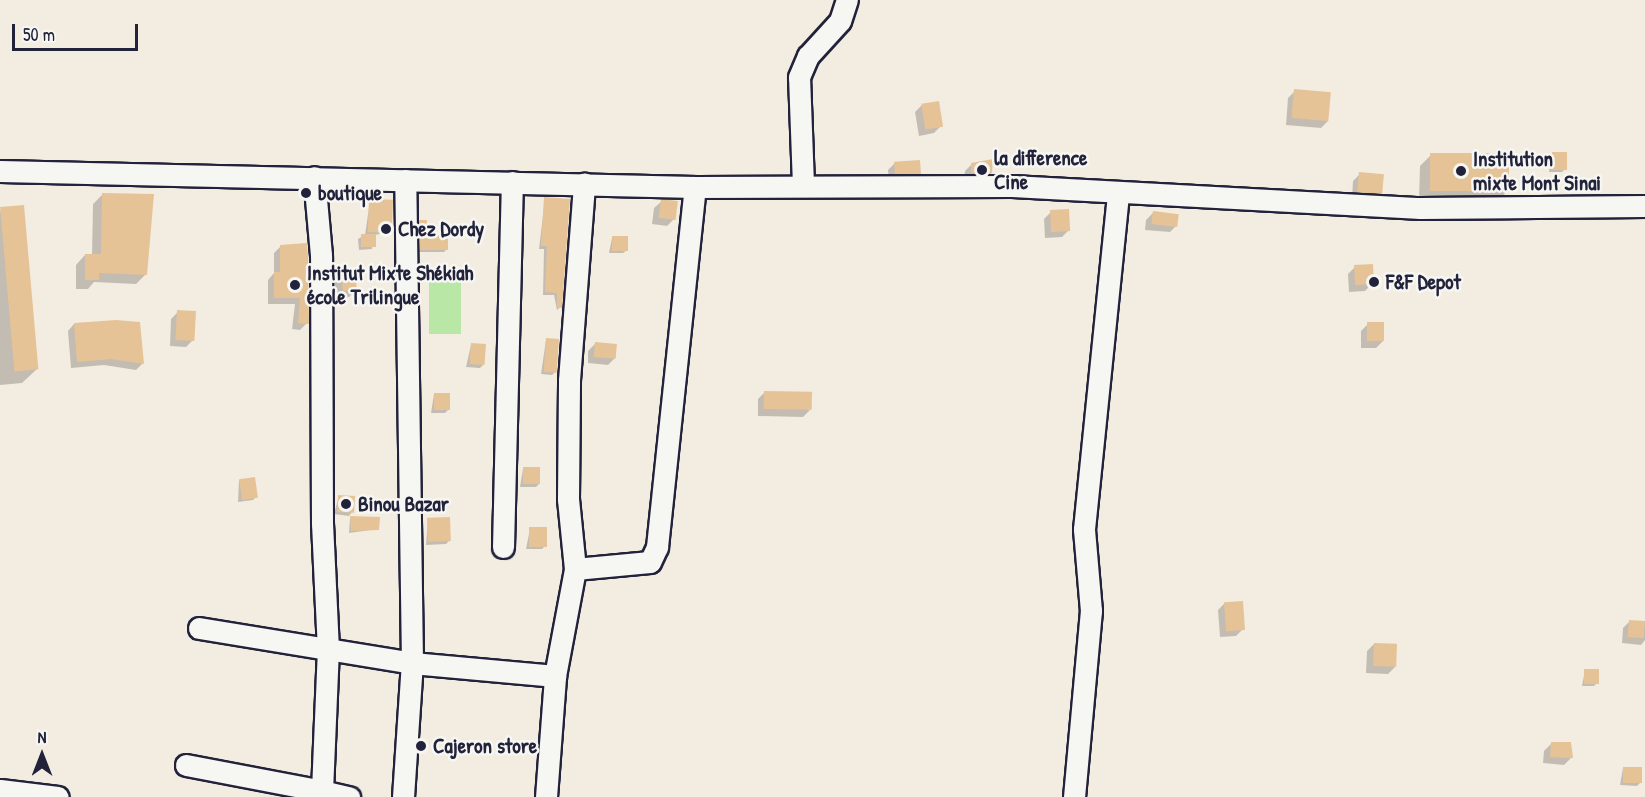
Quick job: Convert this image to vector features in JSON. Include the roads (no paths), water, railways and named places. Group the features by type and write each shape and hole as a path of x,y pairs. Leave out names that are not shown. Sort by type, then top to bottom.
{"street":[{"path":"803,184 799,77 808,56 840,21 847,0"},
{"path":"0,171 694,187 803,184 1012,186 1420,208 1645,206"},
{"path":"315,177 321,255 322,524 328,650 322,790"},
{"path":"403,797 412,663 405,180"},
{"path":"503,547 512,182"},
{"path":"546,797 555,676 574,569 568,499 569,380 584,184"},
{"path":"574,569 650,562 657,547 694,187"},
{"path":"1074,797 1091,611 1084,529 1118,193"},
{"path":"199,628 412,663 555,676"},
{"path":"186,765 350,797"},
{"path":"0,790 58,797"}],"place":[{"name":"la difference Cine","path":"982,170"},
{"name":"Institution mixte Mont Sinai","path":"1461,171"},
{"name":"boutique","path":"306,193"},
{"name":"Chez Dordy","path":"386,229"},
{"name":"F&F Depot","path":"1374,282"},
{"name":"Institut Mixte Shékiah école Trilingue","path":"295,285"},
{"name":"Binou Bazar","path":"346,504"},
{"name":"Cajeron store","path":"421,746"}]}
